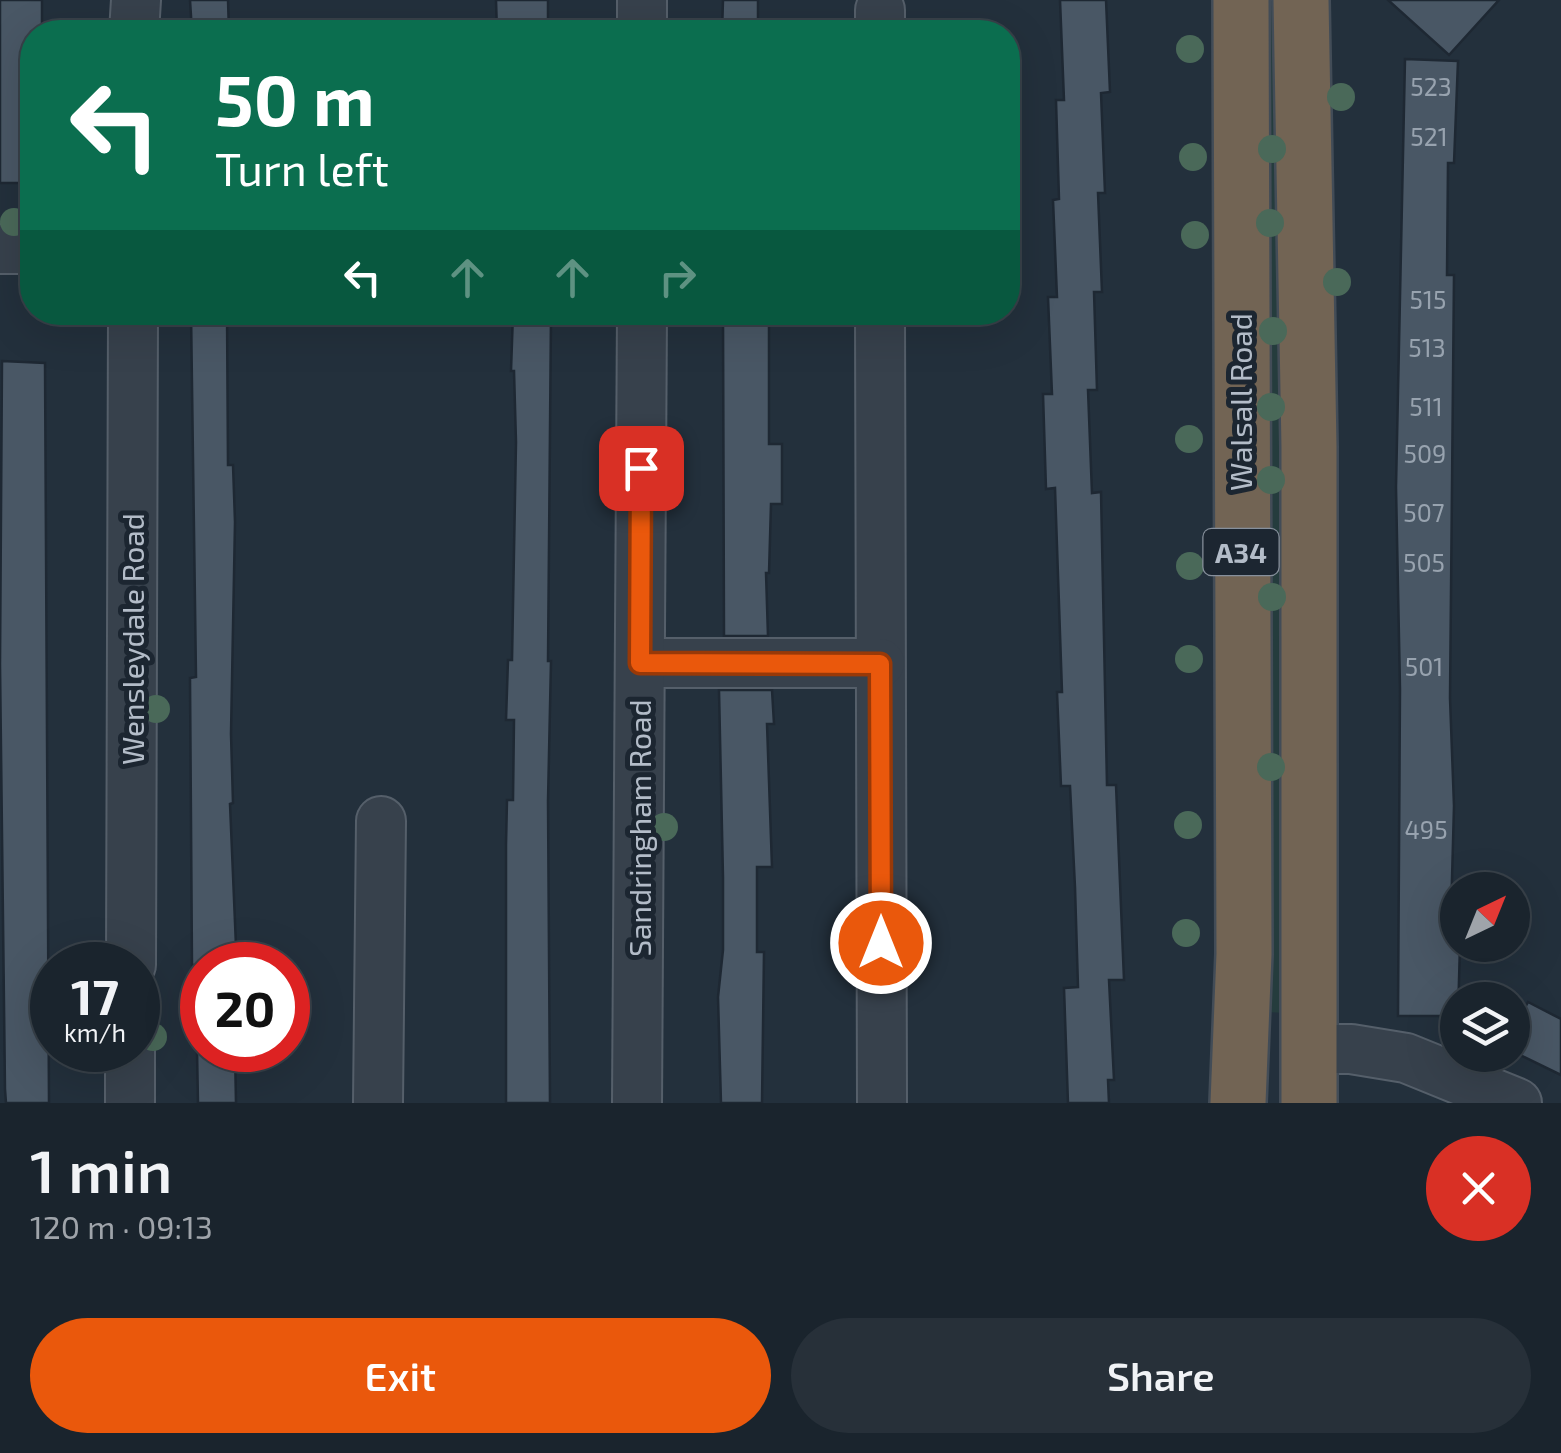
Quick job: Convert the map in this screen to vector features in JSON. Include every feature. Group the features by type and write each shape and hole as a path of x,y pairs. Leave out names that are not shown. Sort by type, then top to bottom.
{"highway":[{"name":"Walsall Road","path":"1238,1103 1244,954 1241,0"},
{"name":"A34","path":"1301,0 1309,447 1309,1103"}],"street":[{"name":"Wensleydale Road","path":"131,942 133,325"},
{"name":"Sandringham Road","path":"636,1103 642,325"},
{"path":"880,325 882,1103"},
{"path":"640,663 880,664"},
{"path":"378,1103 381,821"},
{"path":"1308,1049 1352,1049 1406,1058 1517,1103"},
{"path":"130,1072 130,1103"}],"green space":[{"path":"1263,0 1283,0 1287,1013 1264,1012"}],"building":[{"path":"0,0 42,0 42,20 20,20 20,183 0,183"},
{"path":"190,0 228,0 229,20 191,20"},
{"path":"496,0 548,0 548,20 497,20"},
{"path":"723,0 758,0 758,20 722,20"},
{"path":"1060,0 1106,0 1110,92 1101,93 1105,193 1098,193 1102,292 1094,292 1097,390 1088,390 1092,493 1101,492 1107,785 1116,785 1124,980 1109,980 1114,1080 1108,1080 1109,1103 1068,1103 1064,988 1078,987 1075,887 1070,786 1061,786 1055,488 1046,489 1043,394 1052,394 1048,297 1057,297 1053,200 1059,199 1056,100 1064,100"},
{"path":"1388,0 1499,0 1449,55"},
{"path":"1405,59 1458,61 1454,163 1448,163 1447,275 1454,275 1450,698 1454,806 1452,872 1440,872 1440,962 1460,962 1459,982 1440,982 1440,1016 1398,1016 1400,689 1396,487"},
{"path":"191,325 227,325 228,465 233,465 235,522 230,804 236,942 192,942 190,678 196,677"},
{"path":"513,325 551,325 550,1103 506,1103 506,845 507,800 513,800 514,720 506,720 508,660 512,660 516,442"},
{"path":"723,325 769,325 769,444 782,444 782,504 771,504 766,573 768,636 724,636"},
{"path":"2,361 45,363 48,942 30,942 30,1072 49,1072 49,1103 6,1103 0,664"},
{"path":"719,690 772,690 774,724 767,724 772,867 757,867 757,952 764,952 762,1103 721,1103 718,997 723,950 723,877"},
{"path":"1530,1003 1561,1019 1561,1075 1530,1060"},
{"path":"197,1072 235,1072 236,1103 198,1103"}],"route":[{"path":"641,468 640,663 880,664 881,943"}]}
